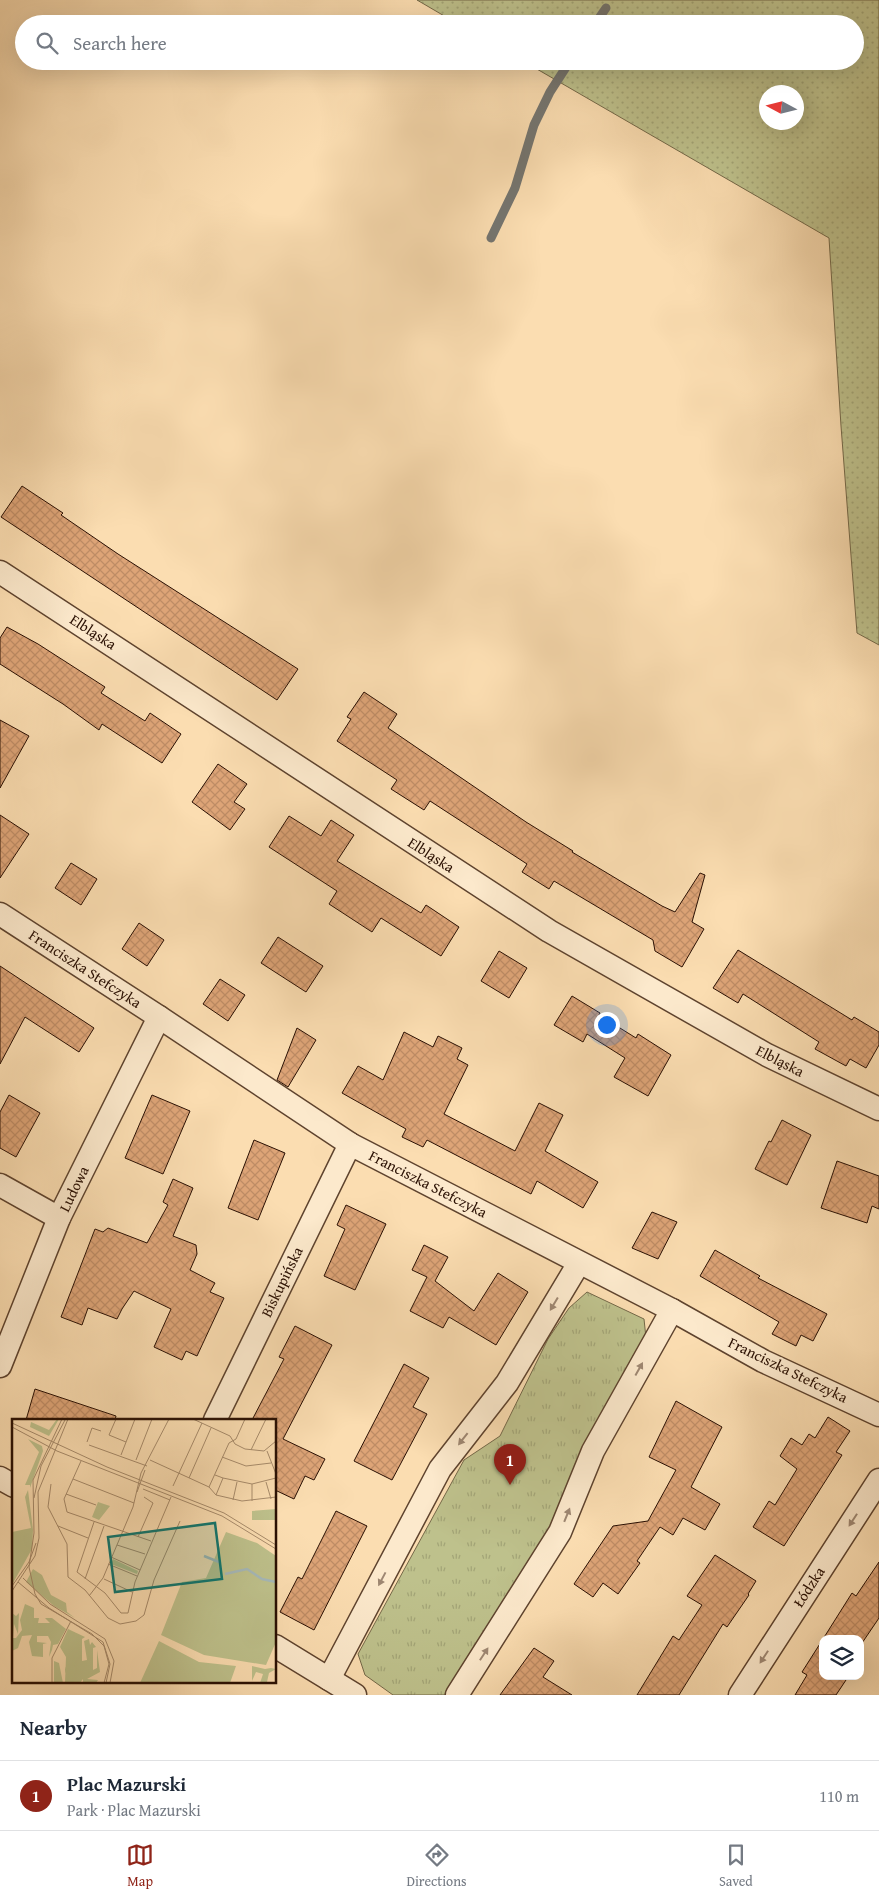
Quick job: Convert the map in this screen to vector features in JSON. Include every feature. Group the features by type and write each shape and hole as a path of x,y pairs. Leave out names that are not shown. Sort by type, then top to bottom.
{"street":[{"name":"Elbląska","path":"0,572 548,931 767,1055 879,1109"},
{"name":"Franciszka Stefczyka","path":"0,914 350,1144 672,1310 763,1361 879,1414"},
{"name":"Ludowa","path":"0,1366 59,1218 159,1017"},
{"name":"Biskupińska","path":"214,1419 350,1144"},
{"path":"0,1185 59,1218"},
{"path":"328,1679 440,1469 508,1382 579,1263"},
{"path":"457,1695 560,1532 593,1450 672,1310"},
{"path":"0,1478 12,1485"},
{"name":"Łódzka","path":"740,1695 879,1480"},
{"path":"276,1647 355,1695"}],"green space":[{"path":"417,0 879,0 879,645 857,633 829,238 539,70 864,70 864,15 443,15"},
{"path":"587,1292 644,1319 646,1338 539,1553 451,1690 445,1695 393,1695 365,1675 358,1654 464,1460 500,1436 548,1339 569,1308"}],"building":[{"path":"22,486 63,513 61,515 118,554 298,669 277,700 1,517"},
{"path":"7,627 38,644 105,687 101,693 145,721 150,713 181,734 162,763 102,724 99,730 63,704 0,664 0,638"},
{"path":"364,692 397,714 388,728 572,852 662,906 675,912 700,873 705,875 692,922 704,929 682,967 655,951 653,940 554,881 549,889 522,872 527,864 430,801 424,810 391,789 397,780 337,741 351,719 347,717"},
{"path":"0,720 29,736 0,788"},
{"path":"218,764 247,784 234,802 245,809 230,830 192,802"},
{"path":"0,815 29,834 0,878"},
{"path":"289,816 321,836 331,820 354,835 337,861 421,913 426,905 459,927 441,956 381,918 372,932 329,904 337,891 269,847"},
{"path":"71,863 97,879 81,905 55,888"},
{"path":"139,923 164,940 147,966 122,949"},
{"path":"278,937 323,966 306,992 261,963"},
{"path":"738,950 852,1020 854,1017 879,1032 879,1045 866,1068 850,1059 846,1066 815,1049 819,1042 743,994 738,1003 713,988"},
{"path":"499,951 527,968 509,998 481,981"},
{"path":"0,966 94,1028 79,1052 25,1017 0,1064"},
{"path":"220,979 245,995 228,1021 203,1004"},
{"path":"572,996 636,1038 638,1034 671,1055 648,1096 614,1077 625,1058 587,1034 583,1042 554,1025"},
{"path":"297,1028 316,1040 288,1087 277,1080"},
{"path":"404,1032 433,1047 438,1036 462,1048 457,1059 468,1065 444,1114 515,1151 539,1103 563,1115 545,1151 598,1182 583,1208 537,1181 531,1194 427,1140 423,1147 402,1137 406,1129 342,1093 358,1066 383,1080"},
{"path":"9,1095 40,1113 16,1157 0,1148 0,1112"},
{"path":"152,1095 190,1111 163,1174 125,1158"},
{"path":"782,1120 811,1135 787,1185 755,1169"},
{"path":"254,1140 285,1153 258,1220 228,1208"},
{"path":"837,1161 879,1176 879,1209 872,1206 867,1223 821,1208"},
{"path":"173,1179 193,1188 173,1236 196,1245 197,1254 190,1270 215,1283 210,1292 224,1298 197,1356 186,1351 182,1360 154,1347 171,1309 134,1291 117,1319 88,1308 82,1325 61,1317 95,1229 103,1232 108,1228 147,1243 168,1205 163,1202"},
{"path":"346,1205 386,1224 355,1290 324,1276 345,1229 337,1225"},
{"path":"652,1212 677,1222 658,1259 632,1248"},
{"path":"424,1245 448,1257 435,1281 474,1311 498,1273 528,1292 496,1345 449,1317 443,1328 410,1311 427,1277 412,1270"},
{"path":"715,1250 760,1276 758,1278 827,1314 813,1341 801,1335 796,1346 772,1334 779,1322 700,1276"},
{"path":"295,1326 332,1345 283,1439 325,1459 314,1480 305,1476 294,1499 276,1490 276,1419 253,1419 284,1359 279,1357"},
{"path":"404,1364 429,1378 413,1407 427,1414 392,1480 354,1461"},
{"path":"35,1389 116,1416 115,1419 26,1419"},
{"path":"676,1401 722,1427 691,1487 720,1504 705,1530 683,1518 673,1535 660,1527 637,1561 640,1563 618,1594 603,1583 593,1597 574,1584 613,1526 648,1521 676,1470 649,1457"},
{"path":"828,1417 850,1431 836,1452 842,1455 784,1546 753,1527 769,1501 775,1505 797,1469 780,1456 791,1438 802,1445 809,1434 815,1438"},
{"path":"336,1511 367,1526 314,1630 280,1612 298,1577 302,1579"},
{"path":"715,1555 756,1581 749,1595 727,1627 723,1624 679,1695 637,1695 673,1636 679,1640 702,1605 687,1596"},
{"path":"879,1562 879,1618 864,1640 864,1635 826,1635 852,1593 856,1596"},
{"path":"819,1645 819,1680 846,1680 836,1695 795,1695 807,1675 802,1672"},
{"path":"534,1648 554,1661 543,1677 572,1695 500,1695"}],"waterway":[{"path":"601,15 606,8"},
{"path":"491,238 515,188 534,125 550,92 564,70"}],"place":[{"name":"Plac Mazurski","path":"510,1485"}]}
